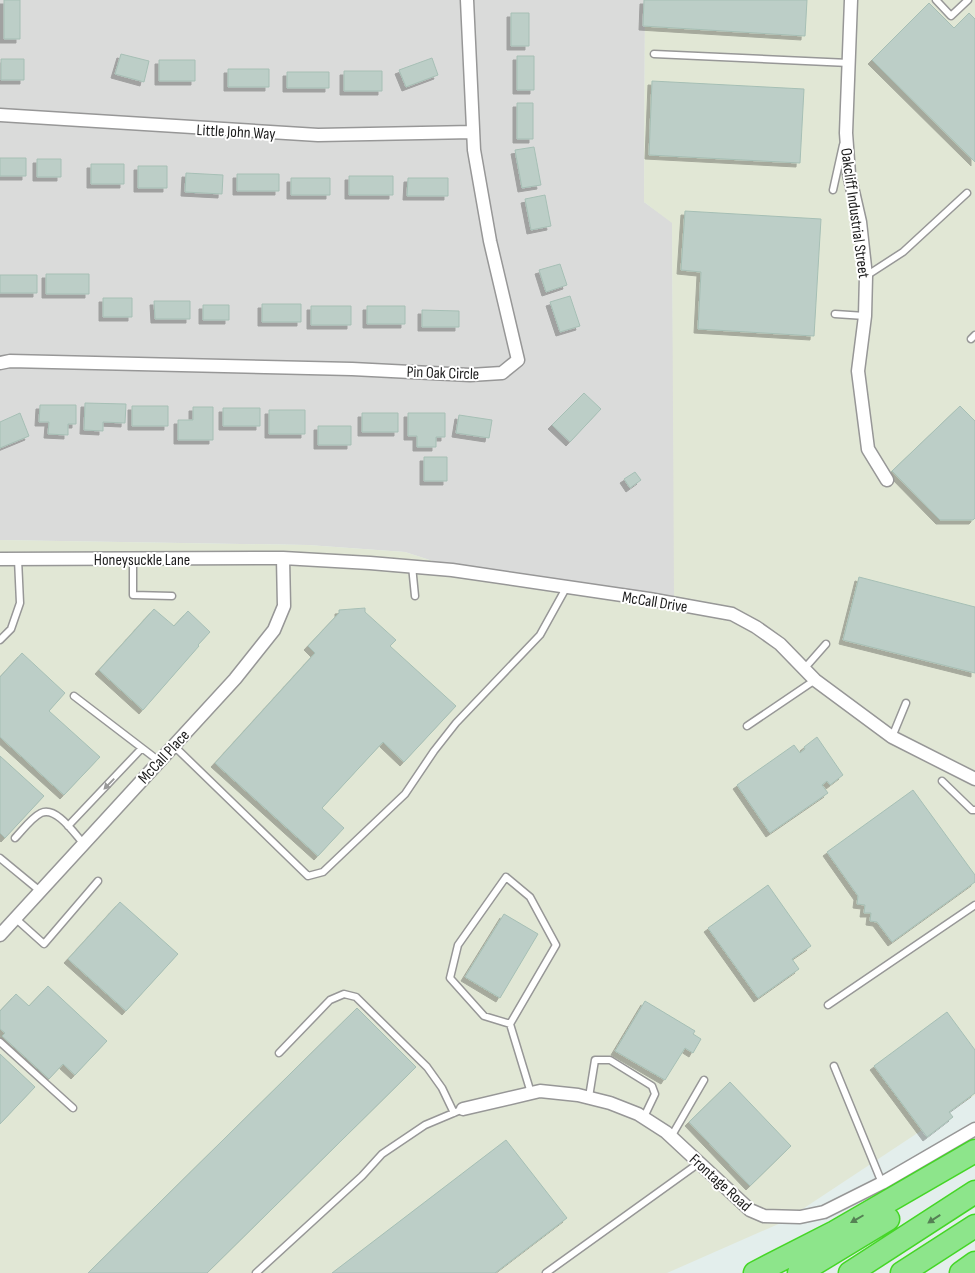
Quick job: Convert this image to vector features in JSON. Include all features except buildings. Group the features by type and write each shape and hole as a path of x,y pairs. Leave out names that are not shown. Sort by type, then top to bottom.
{"highway":[{"path":"755,1273 835,1232 975,1151"},
{"path":"799,1273 975,1163"},
{"path":"850,1273 975,1192"},
{"path":"902,1273 975,1226"},
{"path":"961,1273 975,1263"}],"street":[{"name":"Pin Oak Circle","path":"0,363 10,361 352,369 470,375 502,373 518,360 490,241 474,150 467,0"},
{"name":"Oakcliff Industrial Street","path":"851,0 846,133 849,174 860,222 866,276 865,316 858,371 868,449 887,480"},
{"name":"Little John Way","path":"0,115 318,135 473,132"},
{"name":"Honeysuckle Lane","path":"0,559 283,558"},
{"name":"McCall Drive","path":"283,558 452,570 649,599 732,614 756,627 780,644 815,680 892,737 975,779"},
{"name":"McCall Place","path":"0,935 235,679 274,630 284,606 283,558"},
{"name":"Frontage Road","path":"458,1111 540,1090 578,1094 610,1103 644,1117 671,1137 750,1210 764,1216 800,1217 824,1212 882,1183 975,1130"}],"lane":[{"path":"936,0 951,16 968,0"},
{"path":"654,54 849,62"},
{"path":"833,190 846,133"},
{"path":"866,276 903,252 967,193"},
{"path":"835,314 865,316"},
{"path":"0,640 11,629 20,603 18,559"},
{"path":"133,559 133,594 172,596"},
{"path":"412,566 415,596"},
{"path":"173,746 308,876 323,872 405,794 434,751 456,723 540,635 566,588"},
{"path":"804,669 826,644"},
{"path":"748,726 815,680"},
{"path":"74,696 159,761"},
{"path":"892,737 906,703"},
{"path":"68,826 142,748"},
{"path":"942,781 972,810 975,810"},
{"path":"15,838 42,812 55,814 83,843"},
{"path":"0,858 40,891"},
{"path":"510,1024 484,1016 450,978 458,945 506,877 530,897 556,945 510,1024 531,1093"},
{"path":"15,918 44,944 98,881"},
{"path":"828,1004 975,905"},
{"path":"256,1273 362,1176 382,1154 424,1125 458,1111 427,1067 356,997 344,994 330,1000 279,1053"},
{"path":"0,1042 73,1108"},
{"path":"589,1098 596,1060 610,1060 652,1086 655,1094 644,1117"},
{"path":"834,1066 882,1183"},
{"path":"671,1137 704,1080"},
{"path":"546,1273 700,1164"}],"shaded area":[{"path":"0,0 645,0 644,202 672,222 675,597 476,575 405,552 308,545 0,540"},
{"path":"645,0 975,0 975,1095 783,1222 667,1273 0,1273 0,540 308,545 405,552 476,575 674,597 672,223 644,202"}]}
